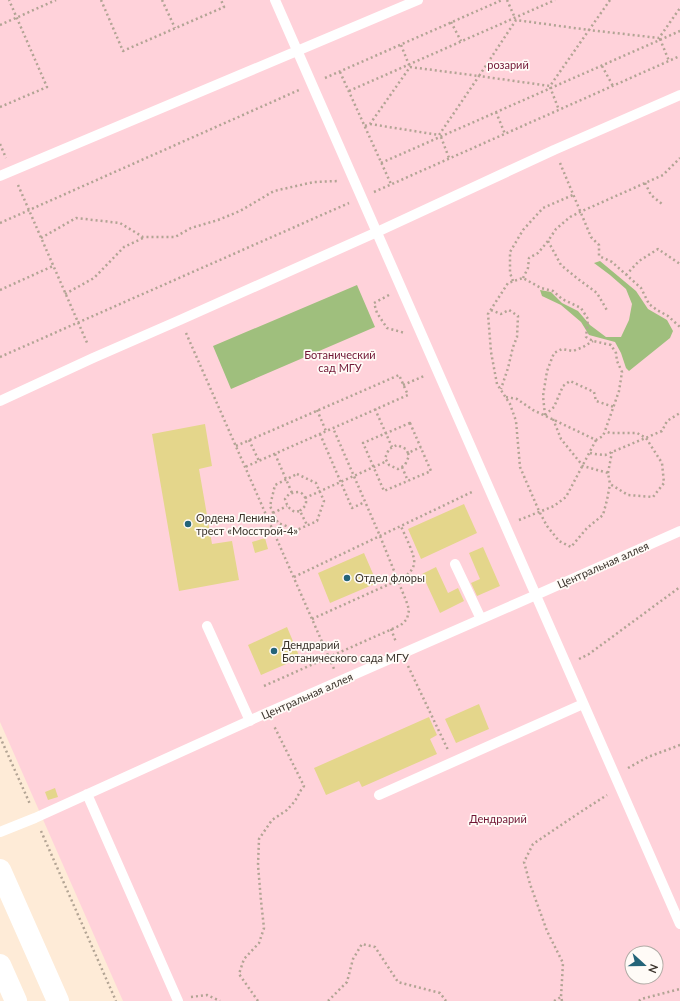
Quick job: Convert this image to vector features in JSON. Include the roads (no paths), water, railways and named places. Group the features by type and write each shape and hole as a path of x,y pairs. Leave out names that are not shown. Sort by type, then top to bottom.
{"street":[{"path":"0,870 58,1001"},
{"path":"0,964 16,1001"}],"lane":[{"path":"275,0 680,924"},
{"path":"0,176 298,52 418,0"},
{"path":"0,401 377,232 554,150 680,95"},
{"name":"Центральная аллея","path":"0,832 35,818 267,713 680,531"},
{"path":"455,564 481,619"},
{"path":"207,626 250,721"},
{"path":"379,795 583,704"},
{"path":"87,794 177,999"}],"place":[{"name":"Ордена Ленина трест «Мосстрой-4»","path":"188,524"},
{"name":"Отдел флоры","path":"347,578"},
{"name":"Дендрарий Ботанического сада МГУ","path":"274,651"}],"park label":[{"name":"розарий","path":"508,65"},
{"name":"Ботанический сад МГУ","path":"340,361"},
{"name":"Дендрарий","path":"498,819"}]}
